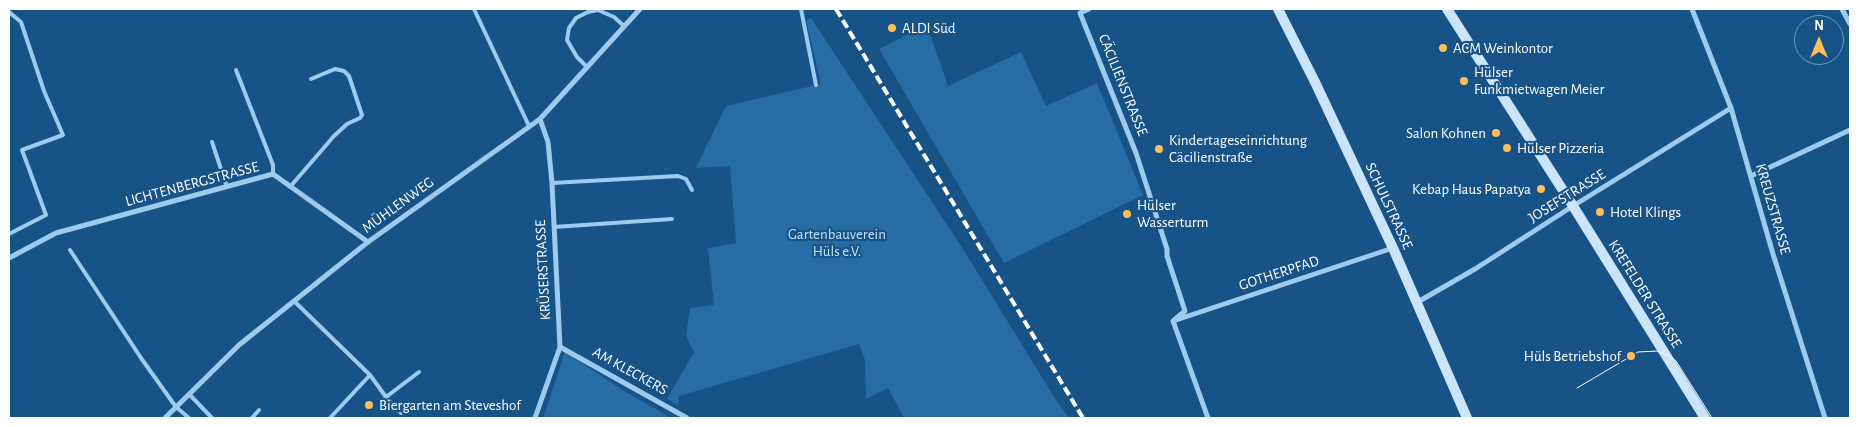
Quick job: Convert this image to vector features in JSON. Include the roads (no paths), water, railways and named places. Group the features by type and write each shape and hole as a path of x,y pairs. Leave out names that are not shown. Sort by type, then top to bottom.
{"street":[{"name":"MÜHLENWEG","path":"165,418 239,345 294,301 368,242 540,118 640,9"},
{"name":"CÄCILIENSTRASSE","path":"1089,9 1080,13 1136,152 1185,312 1173,321"},
{"name":"SCHULSTRASSE","path":"1278,9 1316,84 1393,248 1467,418"},
{"name":"KREFELDER STRASSE","path":"1447,9 1705,418"},
{"name":"KREUZSTRASSE","path":"1692,9 1732,108 1773,254 1825,418"},
{"path":"1842,9 1850,24"},
{"name":"JOSEFSTRASSE","path":"1416,303 1475,269 1732,108"},
{"name":"KRÜSERSTRASSE","path":"535,418 560,347 552,183 548,142 540,118"},
{"path":"1751,176 1850,130"},
{"name":"LICHTENBERGSTRASSE","path":"9,258 56,234 273,174 368,242"},
{"name":"GOTHERPFAD","path":"1173,321 1393,248"},
{"path":"1173,321 1208,418"},
{"name":"AM KLECKERS","path":"560,347 687,418"}],"lane":[{"path":"474,9 529,126"},
{"path":"801,9 816,85"},
{"path":"587,67 577,57 567,40 569,28 576,18 588,12 606,10 624,26"},
{"path":"9,11 20,22 44,91 64,135 22,150 46,215 9,234"},
{"path":"290,186 334,136 346,124 360,118 362,114 349,76 344,70 335,69 311,79"},
{"path":"236,70 273,165 273,174"},
{"path":"212,142 227,187"},
{"path":"552,183 678,176 686,179 692,190"},
{"path":"554,227 672,219"},
{"path":"70,250 141,358 176,407 189,418"},
{"path":"294,301 370,375 386,397 401,413"},
{"path":"382,404 386,397 418,372"},
{"path":"330,418 370,375"},
{"path":"189,394 212,418"},
{"path":"252,418 260,410"}],"tram line":[{"path":"1577,388 1638,352 1658,351 1676,361 1712,418"}],"railway":[{"path":"836,9 1083,418"}],"place":[{"name":"ALDI Süd","path":"892,28"},
{"name":"ACM Weinkontor","path":"1443,48"},
{"name":"Hülser Funkmietwagen Meier","path":"1464,81"},
{"name":"Salon Kohnen","path":"1496,133"},
{"name":"Hülser Pizzeria","path":"1507,148"},
{"name":"Kindertageseinrichtung Cäcilienstraße","path":"1159,149"},
{"name":"Kebap Haus Papatya","path":"1541,189"},
{"name":"Hotel Klings","path":"1600,212"},
{"name":"Hülser Wasserturm","path":"1127,214"},
{"name":"Hüls Betriebshof","path":"1631,356"},
{"name":"Biergarten am Steveshof","path":"369,405"}],"park label":[{"name":"Gartenbauverein Hüls e.V.","path":"837,242"}]}
